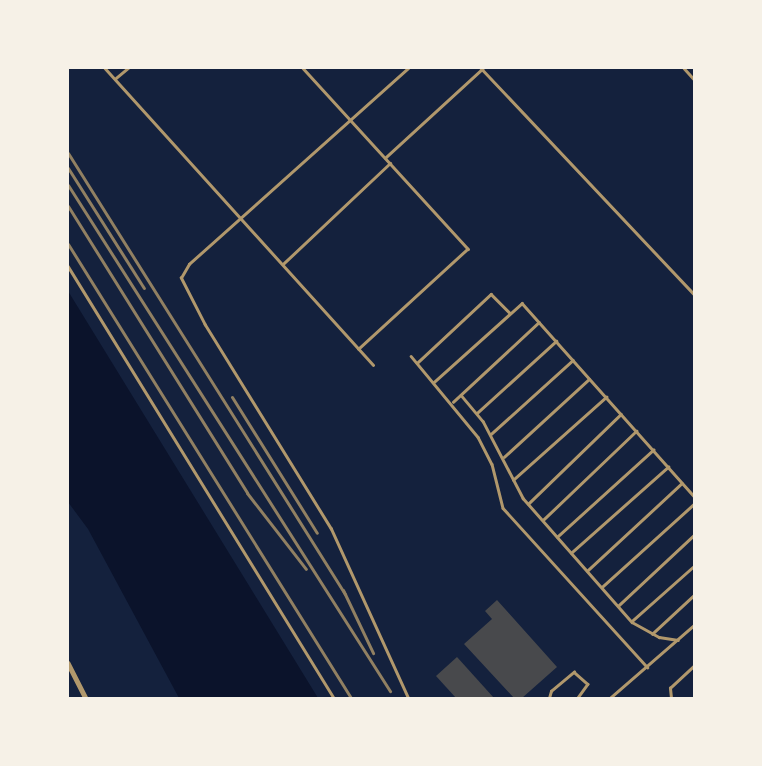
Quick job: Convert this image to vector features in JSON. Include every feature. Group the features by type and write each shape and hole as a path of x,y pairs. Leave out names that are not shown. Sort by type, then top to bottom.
{"street":[{"path":"68,663 86,698"}],"lane":[{"path":"106,68 373,365"},
{"path":"116,79 128,68"},
{"path":"303,68 468,249 359,349"},
{"path":"408,68 189,264 181,278 205,325 331,529 408,698"},
{"path":"385,158 482,68 694,294"},
{"path":"684,68 694,79"},
{"path":"283,264 390,163"},
{"path":"68,266 334,698"},
{"path":"417,363 491,294 510,313"},
{"path":"434,382 522,303 694,496"},
{"path":"453,402 539,322"},
{"path":"477,413 556,341"},
{"path":"411,356 453,402 492,464 503,508 647,667"},
{"path":"491,434 573,360"},
{"path":"504,457 589,378"},
{"path":"461,395 477,413 491,434 504,457 513,480 528,504 632,622 652,634 678,640"},
{"path":"513,480 606,397"},
{"path":"528,504 621,414"},
{"path":"543,520 636,431"},
{"path":"557,537 653,450"},
{"path":"571,553 668,467"},
{"path":"587,570 682,483"},
{"path":"602,588 694,504"},
{"path":"618,606 694,535"},
{"path":"632,622 694,566"},
{"path":"652,634 694,595"},
{"path":"610,698 694,625"},
{"path":"671,698 670,688 694,666"},
{"path":"549,698 551,691 574,672 588,684 578,698"}],"water":[{"path":"68,291 318,698 179,698 88,529 68,502"}],"building":[{"path":"497,600 557,667 522,698 514,698 464,644 492,619 485,611"},
{"path":"457,657 494,698 456,698 436,676"}],"railway":[{"path":"68,153 345,594"},
{"path":"68,168 144,288"},
{"path":"68,185 390,691"},
{"path":"68,206 247,493 306,569"},
{"path":"68,244 351,698"},
{"path":"232,397 317,533"},
{"path":"343,590 373,653"}]}
